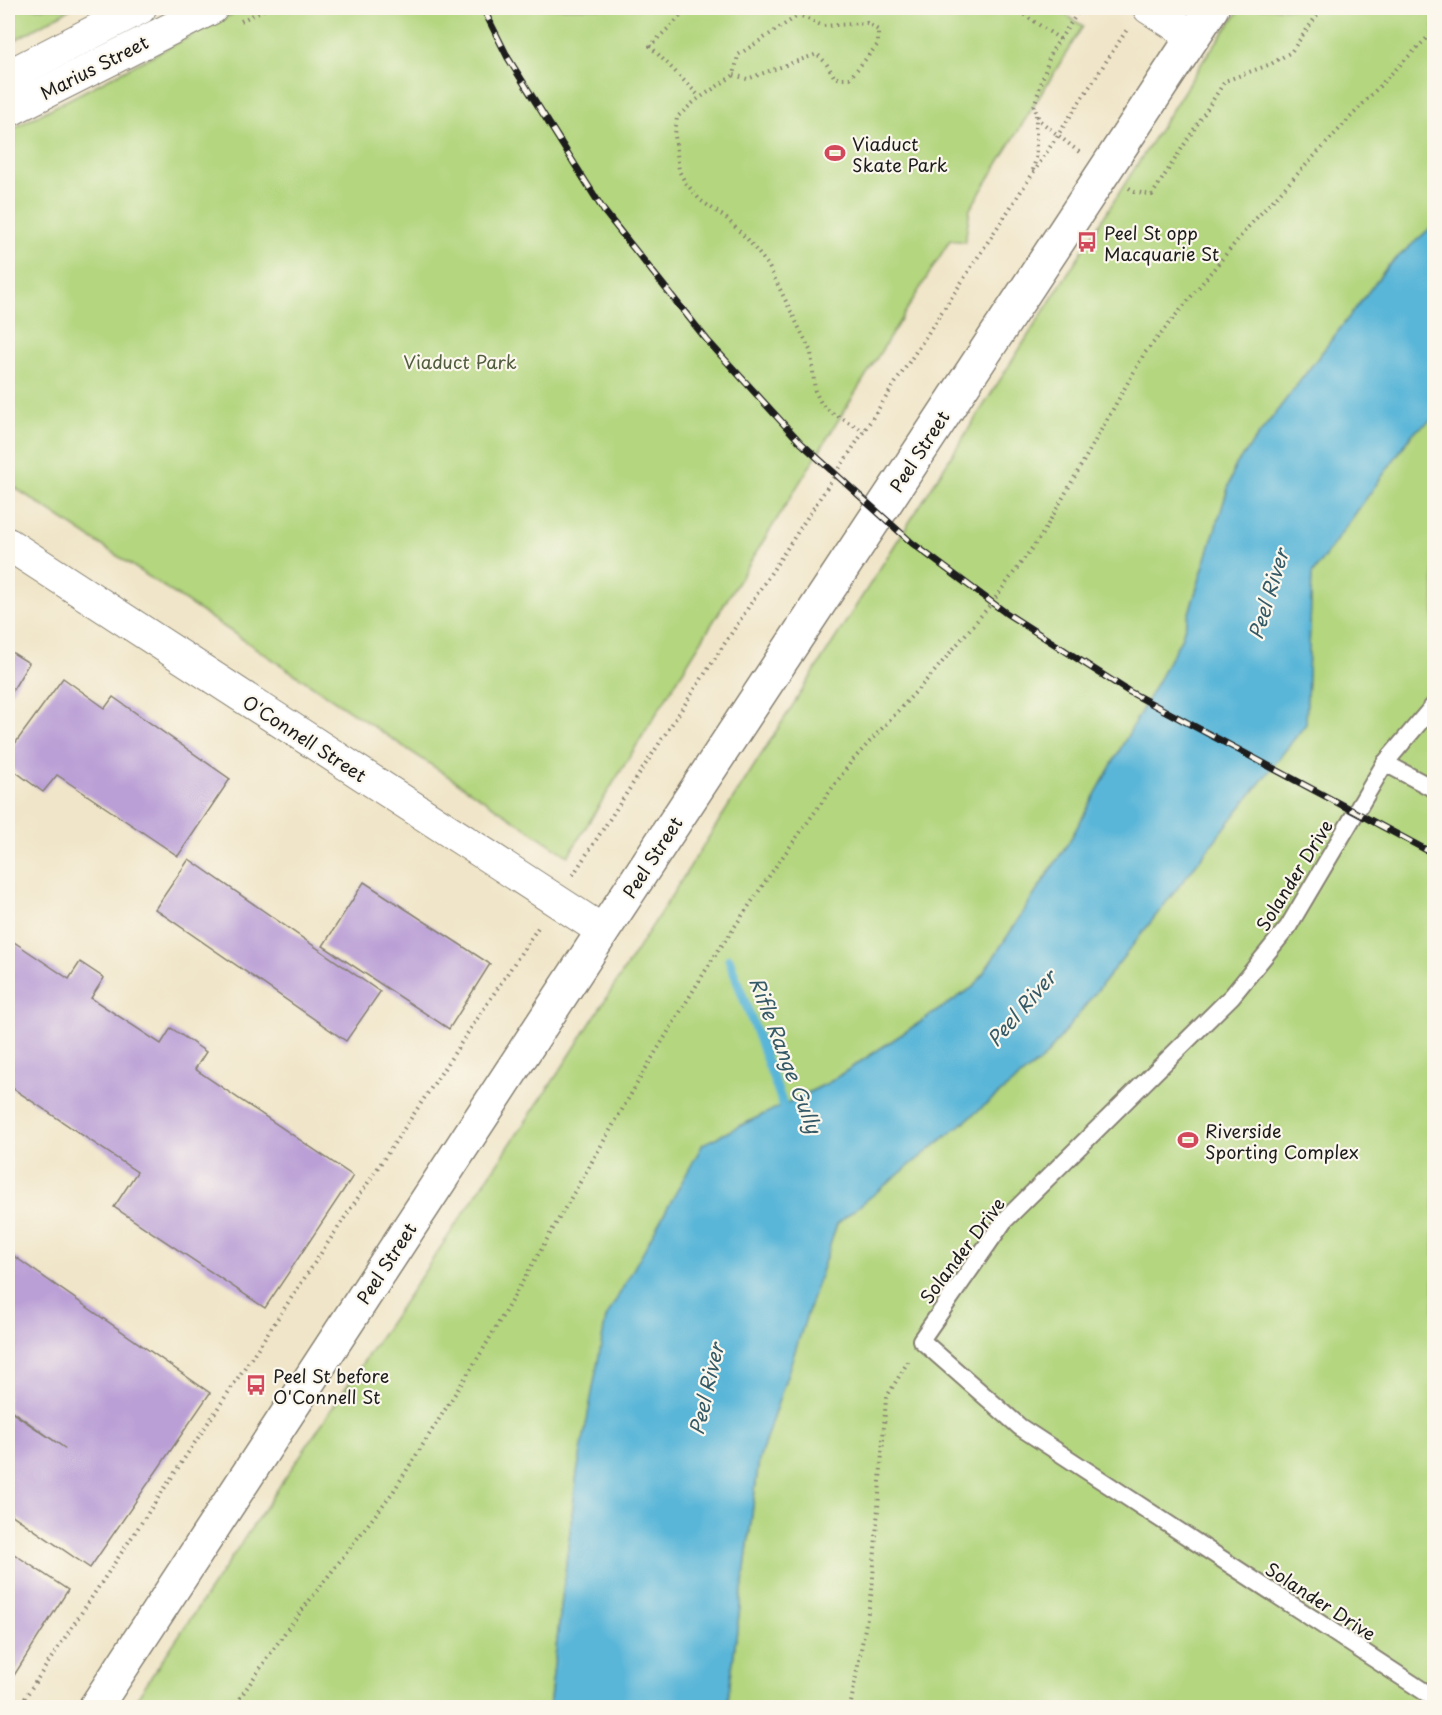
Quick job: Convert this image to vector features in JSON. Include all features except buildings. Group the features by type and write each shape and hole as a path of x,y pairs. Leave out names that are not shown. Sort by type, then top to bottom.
{"main road":[{"name":"Peel Street","path":"95,1707 603,931 1212,8"}],"street":[{"name":"Marius Street","path":"8,76 140,8"},
{"name":"Marius Street","path":"8,111 213,8"},
{"path":"1139,17 1193,36"},
{"name":"O'Connell Street","path":"8,544 603,931"}],"lane":[{"name":"Solander Drive","path":"1434,705 1385,763 1288,927 1232,996 1004,1221 921,1340 1020,1427 1434,1698"},
{"path":"1385,763 1434,789"}],"path":[{"path":"689,8 650,46 700,98"},
{"path":"802,8 799,15 738,55 734,75 677,117 675,135 679,171 700,200 726,218 768,265 811,352 815,391 822,405 864,431"},
{"path":"902,8 954,10 956,8"},
{"path":"1014,8 1060,39"},
{"path":"1081,8 1051,52 1034,106 1039,120 1135,192 1152,195 1225,81 1271,64 1291,52 1322,8"},
{"path":"734,75 747,79 817,54 835,78 850,78 878,44 878,30 867,22 823,26 799,15"},
{"path":"18,1707 556,900 1058,136 1139,17"},
{"path":"233,1707 286,1630 393,1492 484,1348 655,1053 712,960 776,866 851,762 933,673 992,604 1043,533 1144,354 1249,226 1388,76 1434,32"},
{"path":"1033,174 1036,158 1036,111"},
{"path":"850,1707 872,1591 886,1398 921,1340"}],"green space":[{"path":"8,8 72,8 8,44"},
{"name":"Viaduct Park","path":"244,8 1055,8 1083,26 970,209 965,242 950,240 568,856 8,483 8,131"},
{"path":"1241,8 1434,8 1434,225 1388,266 1235,466 1181,639 1070,840 975,986 828,1083 703,1144 577,1473 549,1707 130,1708 563,1066 1205,58"},
{"name":"Riverside Sporting Complex","path":"1434,418 1434,1707 727,1708 759,1460 837,1223 1045,1057 1306,724 1312,574 1413,433"}],"water":[{"name":"Peel River","path":"1434,225 1434,418 1413,433 1312,574 1306,724 1045,1057 837,1224 759,1460 727,1707 549,1707 577,1473 606,1318 703,1144 828,1083 975,986 1070,840 1181,639 1235,466 1388,266"}],"waterway":[{"name":"Rifle Range Gully","path":"729,959 787,1115"}],"railway":[{"path":"483,8 508,58 604,211 707,340 801,443 912,543 1006,613 1128,691 1434,854"}],"place":[{"name":"Viaduct Skate Park","path":"835,153"},
{"name":"Peel St opp Macquarie St","path":"1087,242"},
{"name":"Riverside Sporting Complex","path":"1188,1140"},
{"name":"Peel St before O'Connell St","path":"256,1385"}]}
